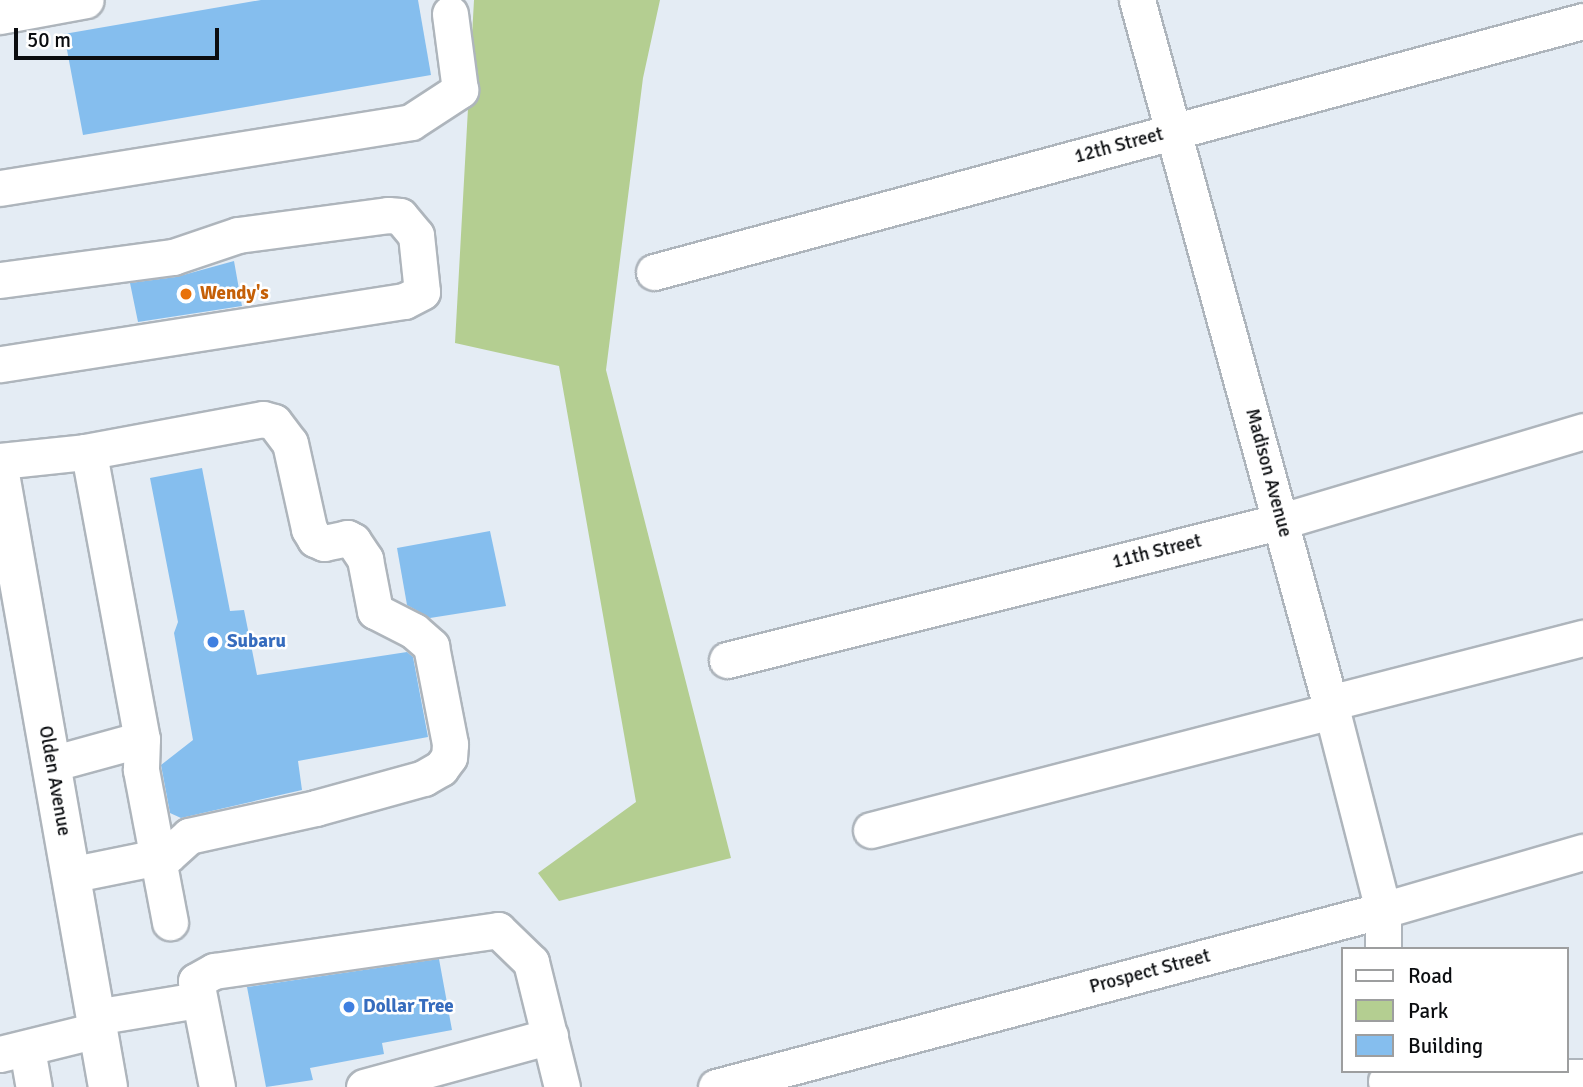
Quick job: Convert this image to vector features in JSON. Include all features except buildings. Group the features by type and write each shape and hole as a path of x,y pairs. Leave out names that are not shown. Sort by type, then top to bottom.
{"main road":[{"name":"Olden Avenue","path":"0,474 12,610 51,764 108,1087"}],"street":[{"path":"0,16 36,5 86,0"},
{"name":"Madison Avenue","path":"1137,0 1282,521 1382,910 1383,947"},
{"path":"0,188 411,122 460,90 450,14"},
{"name":"12th Street","path":"654,272 1583,21"},
{"path":"0,280 173,257 238,235 388,215 400,216 416,235 422,292 404,301 0,364"},
{"path":"0,461 85,452 263,419 274,422 290,443 309,529 315,538 324,544 347,538 353,541 365,559 375,611 414,631 431,646 450,744 449,757 441,768 424,778 316,808 189,835 168,855 70,876"},
{"name":"11th Street","path":"727,660 1282,521 1583,431"},
{"path":"85,452 90,459 142,740 141,770 170,922"},
{"path":"871,830 1583,638"},
{"path":"51,764 142,740"},
{"name":"Prospect Street","path":"716,1087 1382,910 1583,852"},
{"path":"217,1087 196,981 214,971 498,930 531,962 562,1087"},
{"path":"34,1087 14,1051 96,1024 198,1000"},
{"path":"364,1087 550,1036"},
{"path":"1386,1080 1583,1077"}],"green space":[{"path":"474,0 660,0 643,78 606,370 731,858 559,901 538,873 636,802 559,366 455,343"}],"place":[{"name":"Wendy's","path":"186,294"},
{"name":"Subaru","path":"213,642"},
{"name":"Dollar Tree","path":"349,1007"}]}
